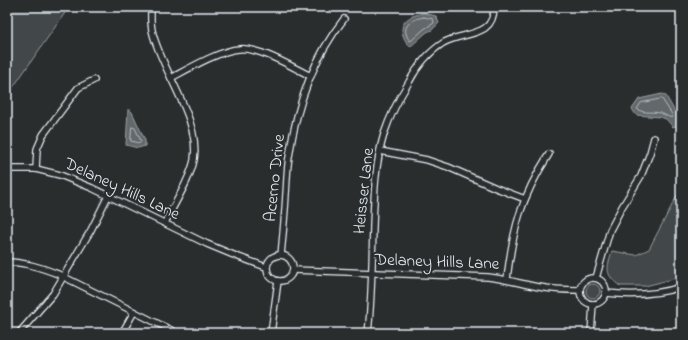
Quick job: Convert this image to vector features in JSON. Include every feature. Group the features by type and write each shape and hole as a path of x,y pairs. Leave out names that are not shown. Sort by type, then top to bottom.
{"street":[{"path":"151,7 152,32 158,50 192,127 195,150 191,172 165,223"},
{"name":"Heisser Lane","path":"368,333 372,274 375,185 384,134 399,99 420,65 430,54 443,44 455,38 484,29 492,21 494,7"},
{"name":"Acerno Drive","path":"281,255 288,158 300,105 321,53 333,33 344,19"},
{"path":"170,78 225,52 239,49 259,52 311,76"},
{"path":"36,169 37,149 43,135 78,88 94,80"},
{"path":"596,278 610,230 641,176 654,138"},
{"path":"380,150 427,160 448,167 525,199"},
{"path":"507,279 513,238 525,199 549,154"},
{"name":"Delaney Hills Lane","path":"7,169 36,169 60,174 207,244 266,267"},
{"path":"19,333 53,294 91,230 108,196"},
{"path":"281,255 292,262 293,270 286,279 278,280 271,278 266,267 270,259 274,256 281,255"},
{"path":"7,262 17,262 40,267 63,276 177,333"},
{"name":"Delaney Hills Lane","path":"293,270 488,277 507,279 540,288 580,290"},
{"path":"596,278 605,285 606,293 605,297 600,302 592,304 588,303 582,298 580,290 581,286 587,279 596,278"},
{"path":"271,333 278,280"},
{"path":"606,293 645,295 681,287"},
{"path":"591,333 592,304"},
{"path":"122,333 134,312"}],"shaded area":[{"path":"7,7 69,7 7,96"},
{"path":"663,7 663,11 542,8"},
{"path":"681,188 681,277 645,286 620,286 611,278 608,270 612,251 636,255 649,249"},
{"path":"593,284 598,286 600,291 598,296 593,298 588,296 586,291 588,286"}],"water":[{"path":"424,13 436,16 439,23 432,30 427,32 411,46 409,46 402,34 403,24 411,17"},
{"path":"662,94 666,96 678,117 676,126 673,127 666,119 660,117 636,115 632,109 639,99"},
{"path":"128,109 132,112 145,140 145,146 138,148 126,145"}]}
